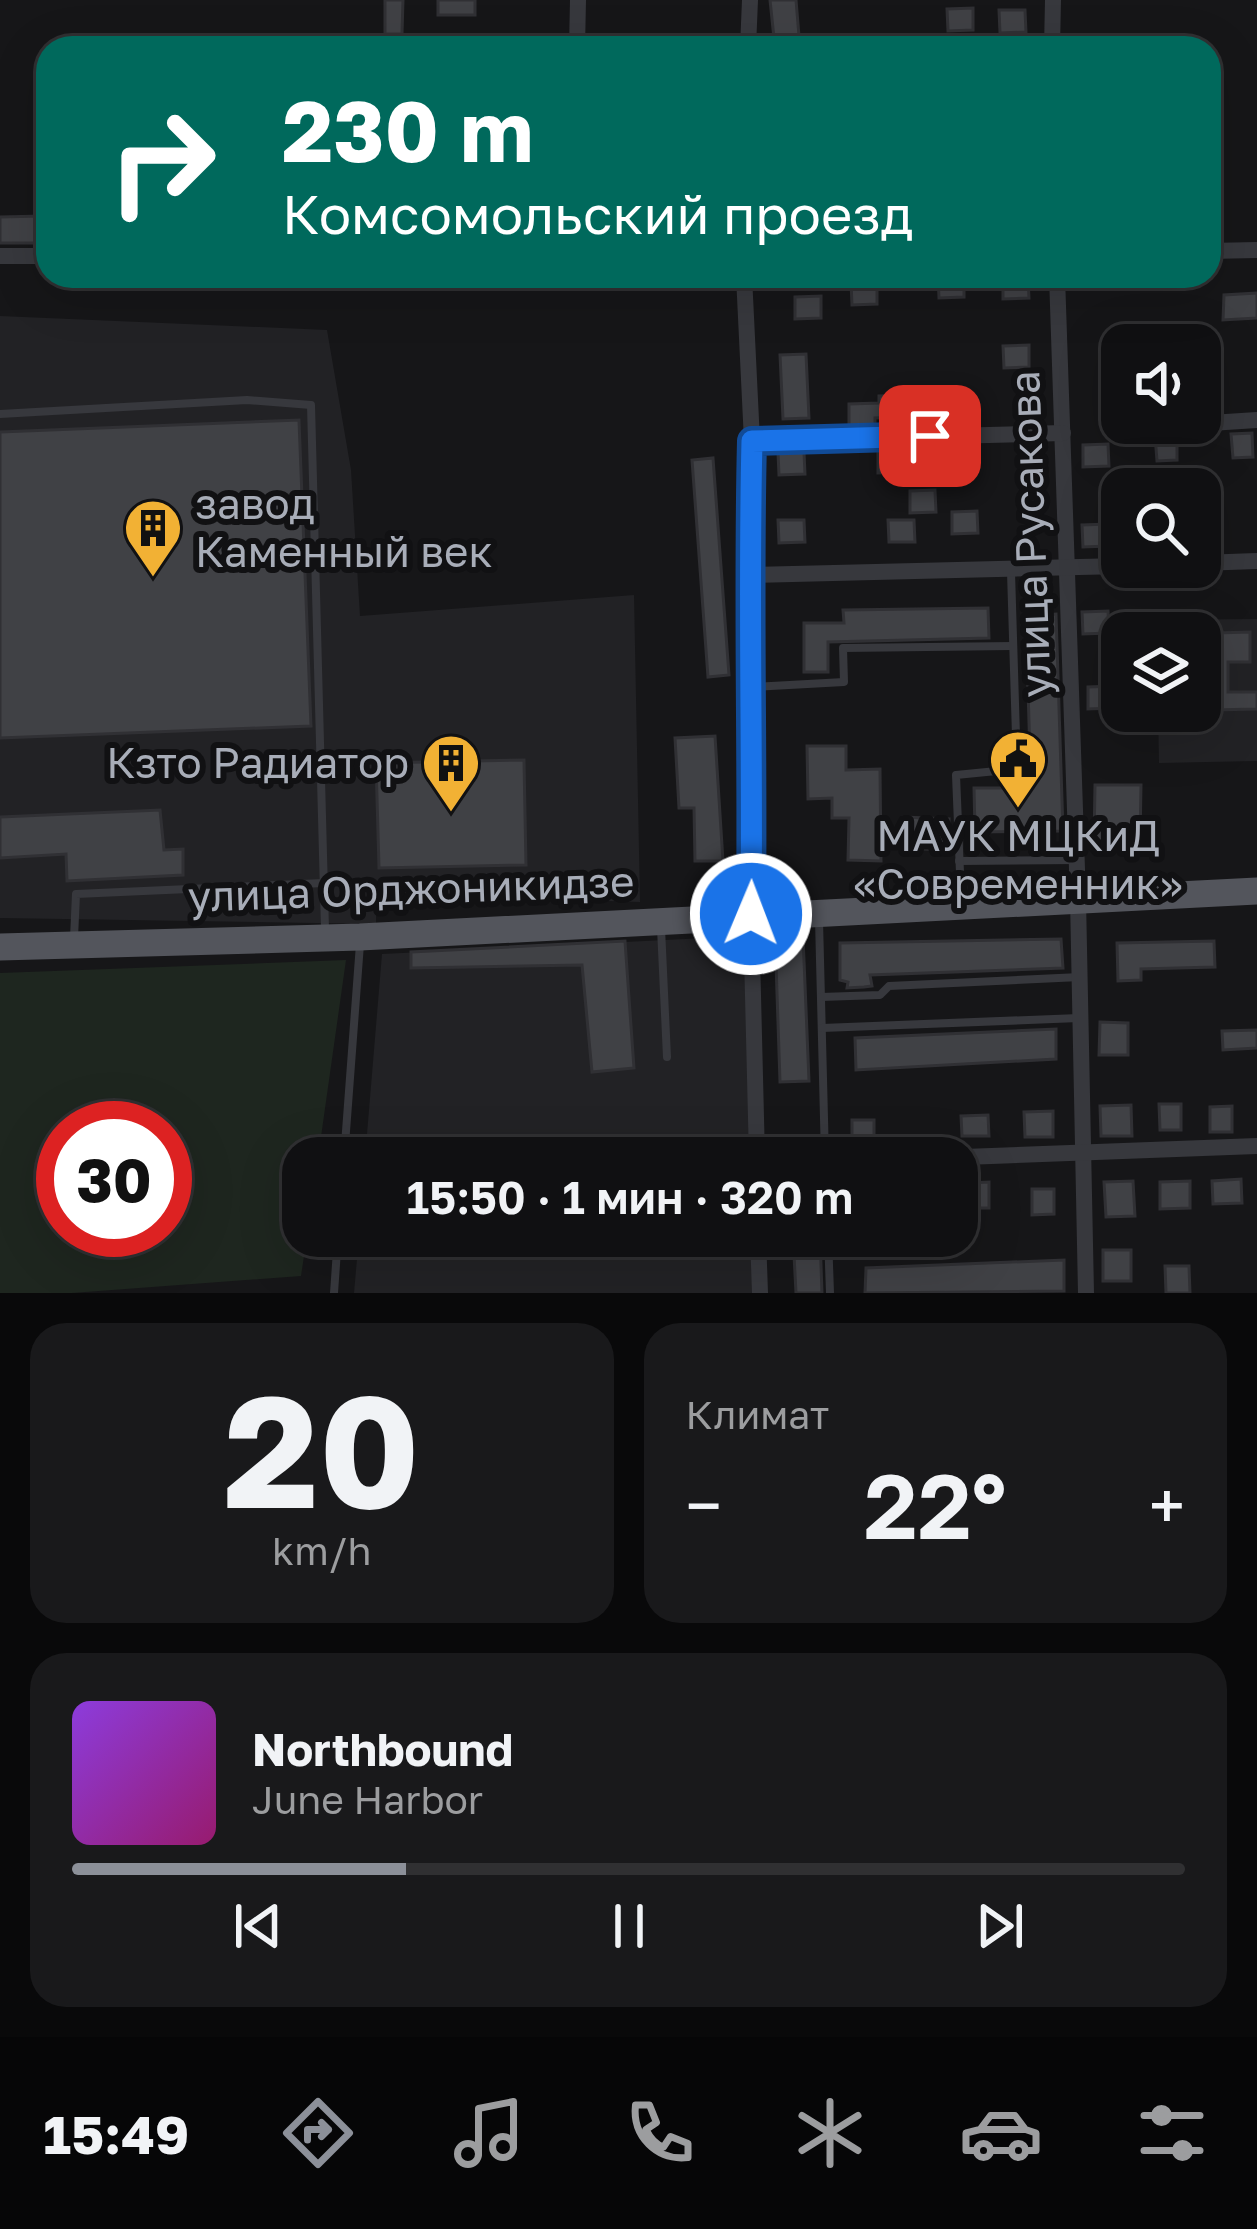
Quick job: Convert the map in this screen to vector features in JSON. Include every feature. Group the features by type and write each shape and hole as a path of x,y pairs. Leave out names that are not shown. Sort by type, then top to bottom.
{"main road":[{"name":"улица Орджоникидзе","path":"0,947 360,937 1257,891"}],"street":[{"path":"577,36 578,0"},
{"path":"748,36 750,0"},
{"path":"1052,36 1053,0"},
{"path":"1221,251 1257,250"},
{"path":"0,256 36,256"},
{"path":"745,288 752,441 748,575 754,687 751,914 756,1137"},
{"name":"улица Русакова","path":"1057,288 1086,1293"},
{"path":"1221,423 1257,421"},
{"path":"752,441 1063,433"},
{"path":"1221,562 1257,561"},
{"path":"748,575 1101,566"},
{"path":"978,1156 1257,1146"},
{"path":"759,1257 760,1293"}],"lane":[{"path":"0,414 248,400 311,405 326,937"},
{"path":"961,905 956,775 1017,769 1010,568"},
{"path":"754,687 844,682 844,649 1013,646"},
{"path":"959,861 1077,860"},
{"path":"74,944 76,894 324,884"},
{"path":"819,912 825,1137"},
{"path":"661,920 667,1057"},
{"path":"346,1137 360,937"},
{"path":"821,998 880,995 890,986 1080,977"},
{"path":"822,1028 1080,1018"},
{"path":"334,1293 337,1257"},
{"path":"829,1257 830,1293"}],"shaded area":[{"path":"0,316 327,330 351,470 360,616 634,595 640,902 376,894 376,924 0,918"},
{"path":"1221,619 1257,619 1257,761 1159,763 1158,732 1221,732"},
{"path":"746,936 751,1137 367,1137 382,954"},
{"path":"346,960 321,1137 282,1137 282,1257 304,1257 301,1276 72,1293 0,1293 0,973"},
{"path":"357,1257 753,1257 754,1293 354,1293"}],"building":[{"path":"385,0 403,0 402,34 385,34"},
{"path":"438,0 475,0 475,15 438,15"},
{"path":"770,0 796,0 799,36 774,36"},
{"path":"973,8 973,30 948,31 947,9"},
{"path":"999,10 1025,10 1026,32 1000,33"},
{"path":"36,216 36,243 0,243 0,217"},
{"path":"851,288 877,288 877,304 852,305"},
{"path":"939,288 964,288 964,297 939,298"},
{"path":"1003,288 1029,288 1029,298 1003,299"},
{"path":"1257,293 1257,318 1223,320 1224,295"},
{"path":"821,296 821,318 795,319 795,297"},
{"path":"1029,345 1029,367 1004,368 1003,346"},
{"path":"806,354 809,418 783,419 780,355"},
{"path":"905,395 905,417 875,418 875,425 849,426 849,404 879,403 879,396"},
{"path":"962,395 963,417 937,418 936,396"},
{"name":"завод Каменный век","path":"299,420 311,726 0,738 0,432"},
{"path":"1252,433 1253,457 1233,458 1231,434"},
{"path":"1108,444 1109,466 1083,467 1083,445"},
{"path":"1156,444 1177,444 1177,460 1157,461"},
{"path":"903,450 904,472 878,473 878,451"},
{"path":"958,450 959,472 933,473 933,451"},
{"path":"804,452 805,474 779,475 778,453"},
{"path":"713,458 729,675 708,677 692,460"},
{"path":"935,490 936,512 910,513 910,491"},
{"path":"977,511 978,533 952,534 952,512"},
{"path":"778,520 804,520 805,542 779,543"},
{"path":"888,520 914,520 915,542 889,542"},
{"path":"1101,524 1101,546 1083,547 1082,525"},
{"path":"988,608 989,638 828,642 828,672 804,672 804,623 844,623 843,610"},
{"path":"1108,611 1101,612 1101,633 1083,634 1082,612"},
{"path":"1056,614 1063,831 975,832 974,788 1031,788 1026,624 1041,624 1041,615"},
{"path":"1250,632 1250,662 1228,662 1228,692 1257,692 1257,709 1221,710 1221,633"},
{"path":"1101,686 1101,708 1088,709 1088,687"},
{"path":"715,736 723,861 695,861 694,808 679,808 675,738"},
{"path":"807,746 846,746 846,770 880,769 881,861 848,860 849,818 832,818 832,798 808,799"},
{"name":"Кзто Радиатор","path":"524,760 526,865 379,868 376,763"},
{"path":"1095,785 1141,785 1140,842 1094,841"},
{"path":"160,810 164,850 183,849 183,875 67,881 66,854 0,858 0,817"},
{"path":"903,817 949,819 948,850 902,848"},
{"path":"807,932 803,936 809,1081 780,1082 775,934"},
{"path":"1061,939 1063,968 870,975 872,986 847,988 848,982 840,980 840,943"},
{"path":"625,941 634,1068 592,1072 582,965 411,968 411,952"},
{"path":"1214,941 1215,967 1141,969 1141,980 1118,981 1117,943"},
{"path":"1100,1022 1128,1023 1128,1055 1099,1055"},
{"path":"1056,1029 1056,1059 856,1070 855,1038"},
{"path":"1257,1030 1257,1048 1223,1050 1222,1031"},
{"path":"1159,1104 1181,1104 1181,1130 1160,1130"},
{"path":"1131,1105 1132,1136 1101,1136 1100,1106"},
{"path":"1232,1106 1232,1132 1210,1132 1210,1107"},
{"path":"1053,1111 1053,1137 1025,1137 1024,1112"},
{"path":"988,1115 989,1136 962,1136 961,1116"},
{"path":"852,1120 874,1120 874,1137 852,1137"},
{"path":"1241,1179 1242,1203 1213,1204 1212,1181"},
{"path":"1133,1181 1135,1216 1106,1217 1104,1182"},
{"path":"1190,1181 1190,1208 1160,1209 1160,1182"},
{"path":"978,1182 989,1182 989,1208 978,1208"},
{"path":"1032,1189 1054,1189 1054,1214 1032,1215"},
{"path":"1103,1250 1131,1250 1131,1281 1103,1281"},
{"path":"794,1257 821,1257 822,1293 796,1293"},
{"path":"1064,1260 1064,1291 865,1293 866,1268"},
{"path":"1165,1266 1189,1266 1190,1293 1166,1293"}],"place":[{"name":"завод Каменный век","path":"153,579"},
{"name":"МАУК МЦКиД «Современник»","path":"1018,810"},
{"name":"Кзто Радиатор","path":"451,814"}],"route":[{"path":"751,914 754,687 748,575 752,441 930,436"}]}
